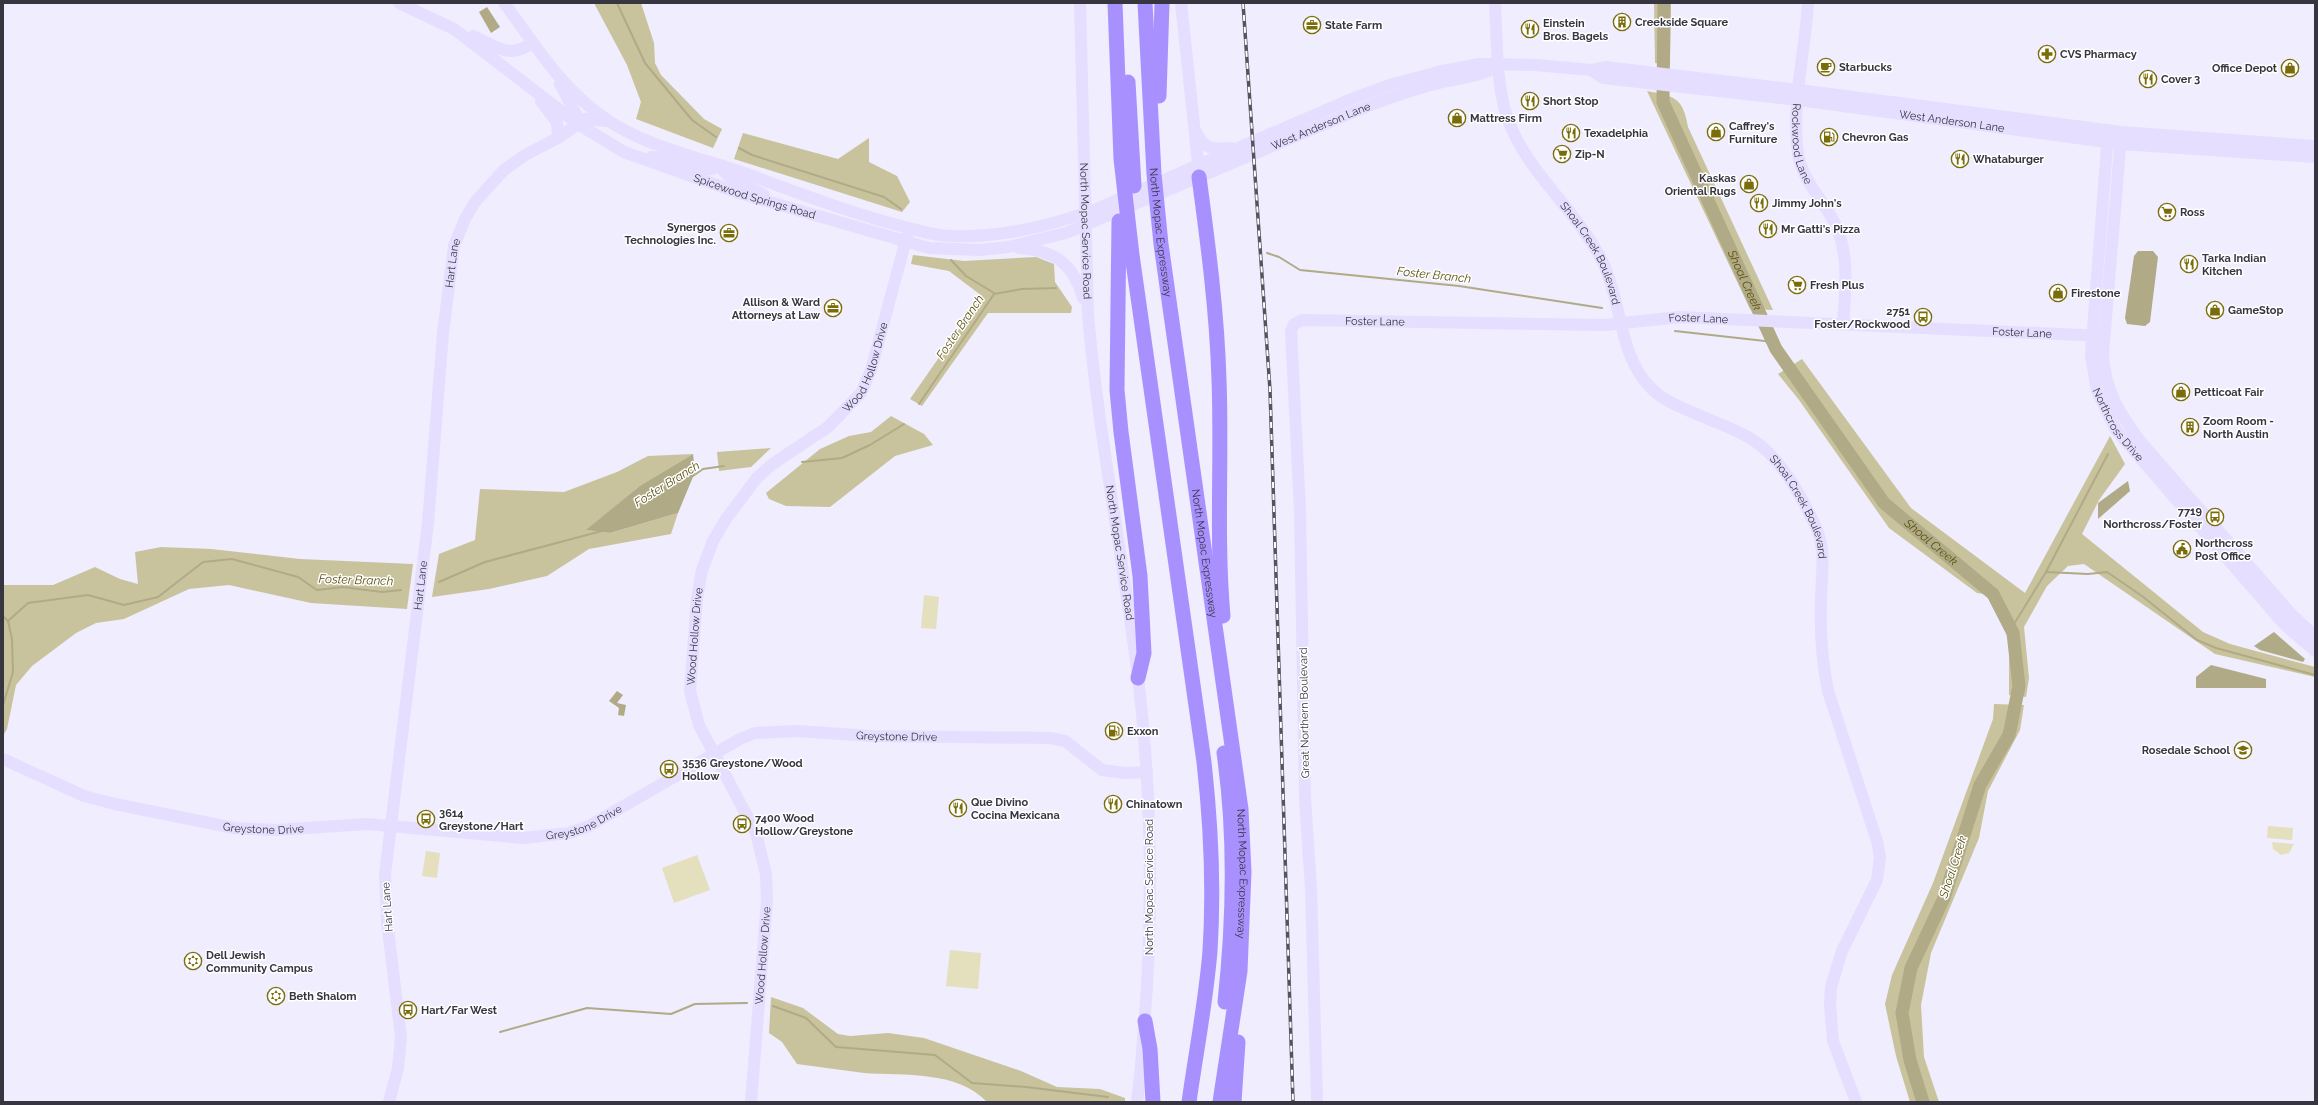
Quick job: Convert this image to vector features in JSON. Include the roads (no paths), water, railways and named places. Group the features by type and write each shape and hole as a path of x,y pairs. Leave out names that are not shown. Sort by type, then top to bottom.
{"highway":[{"path":"1115,3 1121,159 1138,302 1204,762 1210,820 1212,871 1209,952 1189,1102"},
{"path":"1124,3 1132,165 1140,244 1213,762 1220,836 1221,903 1218,955 1198,1102"},
{"path":"1136,3 1144,160 1152,248 1225,760 1231,824 1234,874 1230,954 1211,1102"},
{"name":"North Mopac Expressway","path":"1145,3 1152,133 1164,266 1219,661 1239,782 1243,838 1244,913 1240,971 1220,1102"},
{"path":"1152,133 1158,100 1162,3"},
{"path":"1121,159 1116,180 1120,236 1117,390 1120,432 1140,576 1144,653 1138,678"},
{"path":"1193,174 1215,296 1218,342 1220,555 1225,638 1219,661"},
{"path":"1234,1102 1241,1006 1240,971"},
{"path":"1144,1021 1150,1049 1153,1102"}],"street":[{"name":"Spicewood Springs Road","path":"399,3 454,29 578,124 634,156 739,193 905,243 952,251 1008,247 1045,238 1099,214 1158,183"},
{"name":"Spicewood Springs Road","path":"504,3 532,44 556,75 588,105 611,122 649,141 870,218 950,236 1006,234 1085,220"},
{"name":"North Mopac Service Road","path":"1080,3 1088,315 1103,447 1121,551 1138,678 1147,772 1150,912 1144,1021 1136,1102"},
{"path":"1181,3 1196,128 1193,174"},
{"name":"Shoal Creek Boulevard","path":"1494,3 1499,66 1506,115 1514,135 1530,162 1576,219 1596,248 1614,289 1632,360 1644,382 1662,397 1741,433 1763,448 1781,468 1816,528 1823,557 1821,608 1824,668 1830,698 1877,841 1880,857 1877,880 1842,951 1831,987 1830,1018 1833,1041 1856,1102"},
{"name":"Rockwood Lane","path":"1808,3 1796,126 1798,156 1808,181 1836,226 1843,249 1846,285 1843,323"},
{"path":"454,29 511,52 523,50 532,44"},
{"name":"West Anderson Lane","path":"1147,200 1240,148 1317,114 1393,84 1438,72 1479,64 1499,66 1536,65 1591,70 1605,67 1649,78 1799,95 2194,148 2295,150 2315,146"},
{"name":"West Anderson Lane","path":"1158,183 1223,167 1318,126 1397,95 1443,82 1482,75 1499,66"},
{"path":"556,75 576,114 578,124 589,118 611,122"},
{"path":"529,86 557,122 558,138"},
{"name":"Hart Lane","path":"389,1102 398,1068 401,1037 385,898 385,874 392,827 428,523 443,333 454,246 465,219 488,187 504,170 525,155 558,138 578,124"},
{"path":"1196,128 1204,144 1212,148 1240,148"},
{"name":"Northcross Drive","path":"2106,242 2108,136"},
{"name":"West Anderson Lane","path":"2121,138 2249,140 2295,150 2315,157"},
{"name":"Northcross Drive","path":"2121,138 2106,242 2098,335 2091,355 2093,372 2100,400 2116,430 2143,463 2296,636 2315,651"},
{"path":"2194,148 2206,144 2242,147 2249,140"},
{"path":"634,156 669,159 700,170 714,170 720,165 732,180 748,186 782,206"},
{"name":"Spicewood Springs Road","path":"1099,214 1147,200"},
{"name":"Wood Hollow Drive","path":"751,1102 767,901 766,874 756,833 699,725 690,691 697,598 702,570 713,541 726,519 756,479 771,466 828,427 861,393 871,370 909,228"},
{"path":"1008,247 1040,250 1050,254 1065,264 1076,277 1088,315"},
{"name":"Foster Lane","path":"1294,324 1302,320 1591,325 1622,324 1679,317 2098,335"},
{"name":"Great Northern Boulevard","path":"1294,324 1291,331 1300,510 1305,799 1311,888 1317,1102"},
{"name":"Northcross Drive","path":"2098,335 2104,370 2111,396 2120,415 2152,455 2293,616 2315,636"},
{"path":"2143,463 2152,455"},
{"path":"2248,583 2257,574"},
{"name":"Greystone Drive","path":"3,759 84,796 114,804 214,824 256,830 367,824 523,838 568,833 607,817 740,739 770,731 810,731 871,736 1050,738 1065,742 1102,770 1125,773 1147,772"}],"water":[{"path":"487,7 500,27 491,33 479,12"},
{"path":"2138,251 2153,251 2158,257 2150,322 2145,326 2127,324 2125,318 2134,256"},
{"path":"693,454 695,472 678,513 610,533 586,530 641,485"},
{"path":"2128,481 2130,491 2098,519 2098,503"},
{"path":"2274,632 2305,659 2303,662 2260,650 2254,646"},
{"path":"2211,665 2266,679 2266,688 2196,688 2196,677"},
{"path":"617,691 623,695 617,703 626,705 624,716 618,715 619,708 609,701"}],"waterway":[{"path":"617,3 645,63 692,120 716,137"},
{"name":"Shoal Creek","path":"1664,3 1663,102 1776,349 1884,503 1993,594 2013,633 2019,686 2009,735 1980,785 1944,898 1911,968 1902,1013 1910,1060 1923,1102"},
{"path":"739,148 752,155 884,197 901,209"},
{"name":"Foster Branch","path":"1267,253 1279,257 1300,270 1459,286 1602,308"},
{"path":"951,260 966,276 994,293"},
{"name":"Foster Branch","path":"919,404 994,294 1022,289 1056,288"},
{"name":"Foster Branch","path":"1675,331 1765,341 1776,349"},
{"name":"Foster Branch","path":"802,462 842,458 870,445 904,424"},
{"path":"2046,572 2108,454"},
{"name":"Foster Branch","path":"693,476 703,469 724,466"},
{"name":"Foster Branch","path":"439,582 485,562 602,531"},
{"name":"Foster Branch","path":"3,616 8,621 28,603 88,595 124,605 158,597 203,562 232,559 298,577 317,590 343,587 382,592 401,590"},
{"path":"2011,629 2046,572 2088,574 2107,572 2142,596 2197,640 2216,648 2315,675"},
{"path":"3,705 13,672 12,639 8,621"},
{"path":"500,1032 587,1008 671,1014 695,1004 747,1003"},
{"path":"773,1006 806,1018 836,1047 935,1055 972,1083 1026,1087 1108,1097"}],"railway":[{"path":"1243,3 1270,390 1293,1102"}],"place":[{"name":"Creekside Square","path":"1622,22"},
{"name":"State Farm","path":"1312,25"},
{"name":"Einstein Bros. Bagels","path":"1530,29"},
{"name":"CVS Pharmacy","path":"2047,54"},
{"name":"Starbucks","path":"1826,67"},
{"name":"Office Depot","path":"2290,68"},
{"name":"Cover 3","path":"2148,79"},
{"name":"Short Stop","path":"1530,101"},
{"name":"Mattress Firm","path":"1457,118"},
{"name":"Caffrey's Furniture","path":"1716,132"},
{"name":"Texadelphia","path":"1571,133"},
{"name":"Chevron Gas","path":"1829,137"},
{"name":"Zip-N","path":"1562,154"},
{"name":"Whataburger","path":"1960,159"},
{"name":"Kaskas Oriental Rugs","path":"1749,184"},
{"name":"Jimmy John's","path":"1759,203"},
{"name":"Ross","path":"2167,212"},
{"name":"Mr Gatti's Pizza","path":"1768,229"},
{"name":"Synergos Technologies Inc.","path":"729,233"},
{"name":"Tarka Indian Kitchen","path":"2189,264"},
{"name":"Fresh Plus","path":"1797,285"},
{"name":"Firestone","path":"2058,293"},
{"name":"Allison & Ward Attorneys at Law","path":"833,308"},
{"name":"GameStop","path":"2215,310"},
{"name":"2751 Foster/Rockwood","path":"1923,317"},
{"name":"Petticoat Fair","path":"2181,392"},
{"name":"Zoom Room - North Austin","path":"2190,427"},
{"name":"7719 Northcross/Foster","path":"2215,517"},
{"name":"Northcross Post Office","path":"2182,549"},
{"name":"Exxon","path":"1114,731"},
{"name":"Rosedale School","path":"2243,750"},
{"name":"3536 Greystone/Wood Hollow","path":"669,769"},
{"name":"Chinatown","path":"1113,804"},
{"name":"Que Divino Cocina Mexicana","path":"958,808"},
{"name":"3614 Greystone/Hart","path":"426,819"},
{"name":"7400 Wood Hollow/Greystone","path":"742,824"},
{"name":"Dell Jewish Community Campus","path":"193,961"},
{"name":"Beth Shalom","path":"276,996"},
{"name":"Hart/Far West","path":"408,1010"}]}
